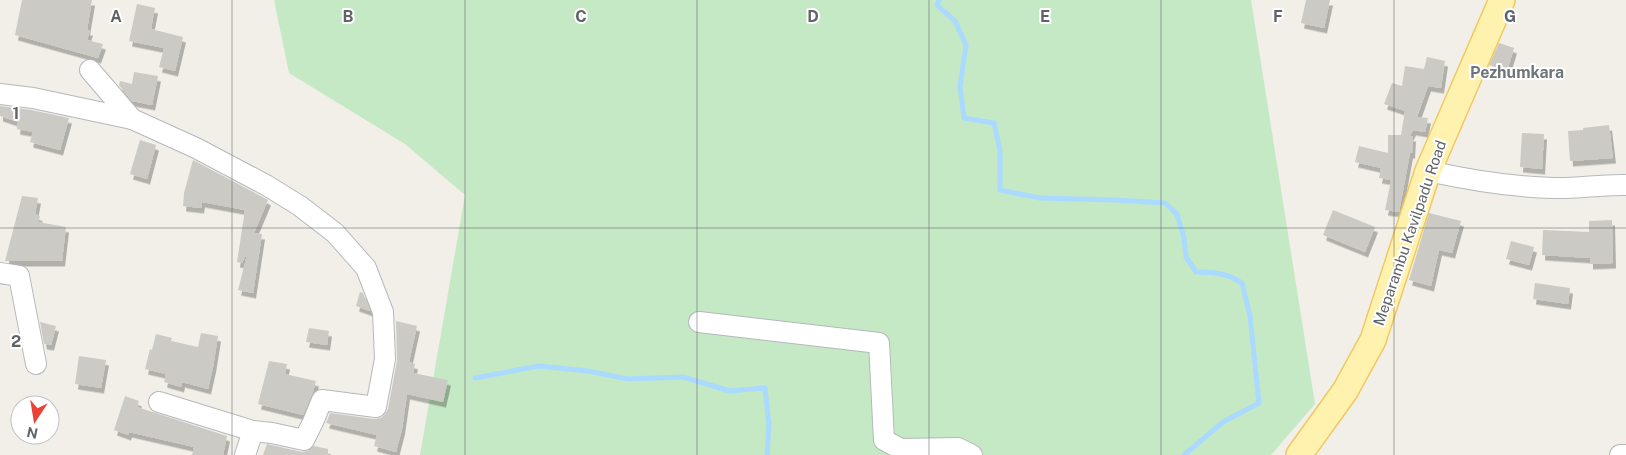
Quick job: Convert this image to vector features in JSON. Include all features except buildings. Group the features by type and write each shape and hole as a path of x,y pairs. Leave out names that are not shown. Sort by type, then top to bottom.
{"main road":[{"name":"Meparambu Kavilpadu Road","path":"1299,455 1345,391 1373,340 1428,171 1502,0"}],"street":[{"path":"90,70 132,119"},
{"path":"0,94 32,98 132,119 196,148 266,185 300,206 335,233 366,268 383,312 385,359 376,407 322,400 304,440 272,433 253,432 159,402"},
{"path":"1428,171 1458,178 1510,185 1553,188 1626,185"},
{"path":"0,273 19,276 36,364"},
{"path":"699,322 879,343 884,440 901,449 958,448 972,455"},
{"path":"245,455 253,432"},
{"path":"1620,455 1626,455"}],"green space":[{"path":"274,0 1251,0 1315,404 1271,455 420,455 465,195 405,144 289,73"}],"waterway":[{"path":"939,0 937,5 955,21 966,45 960,86 964,118 994,123 1000,151 1000,190 1040,198 1165,203 1177,214 1184,238 1186,257 1196,272 1220,274 1242,283 1250,316 1259,403 1223,422 1184,455"},
{"path":"475,378 539,366 588,371 628,379 683,377 730,391 765,388 769,425 767,455"}],"district":[{"name":"Pezhumkara","path":"1517,72"}]}
